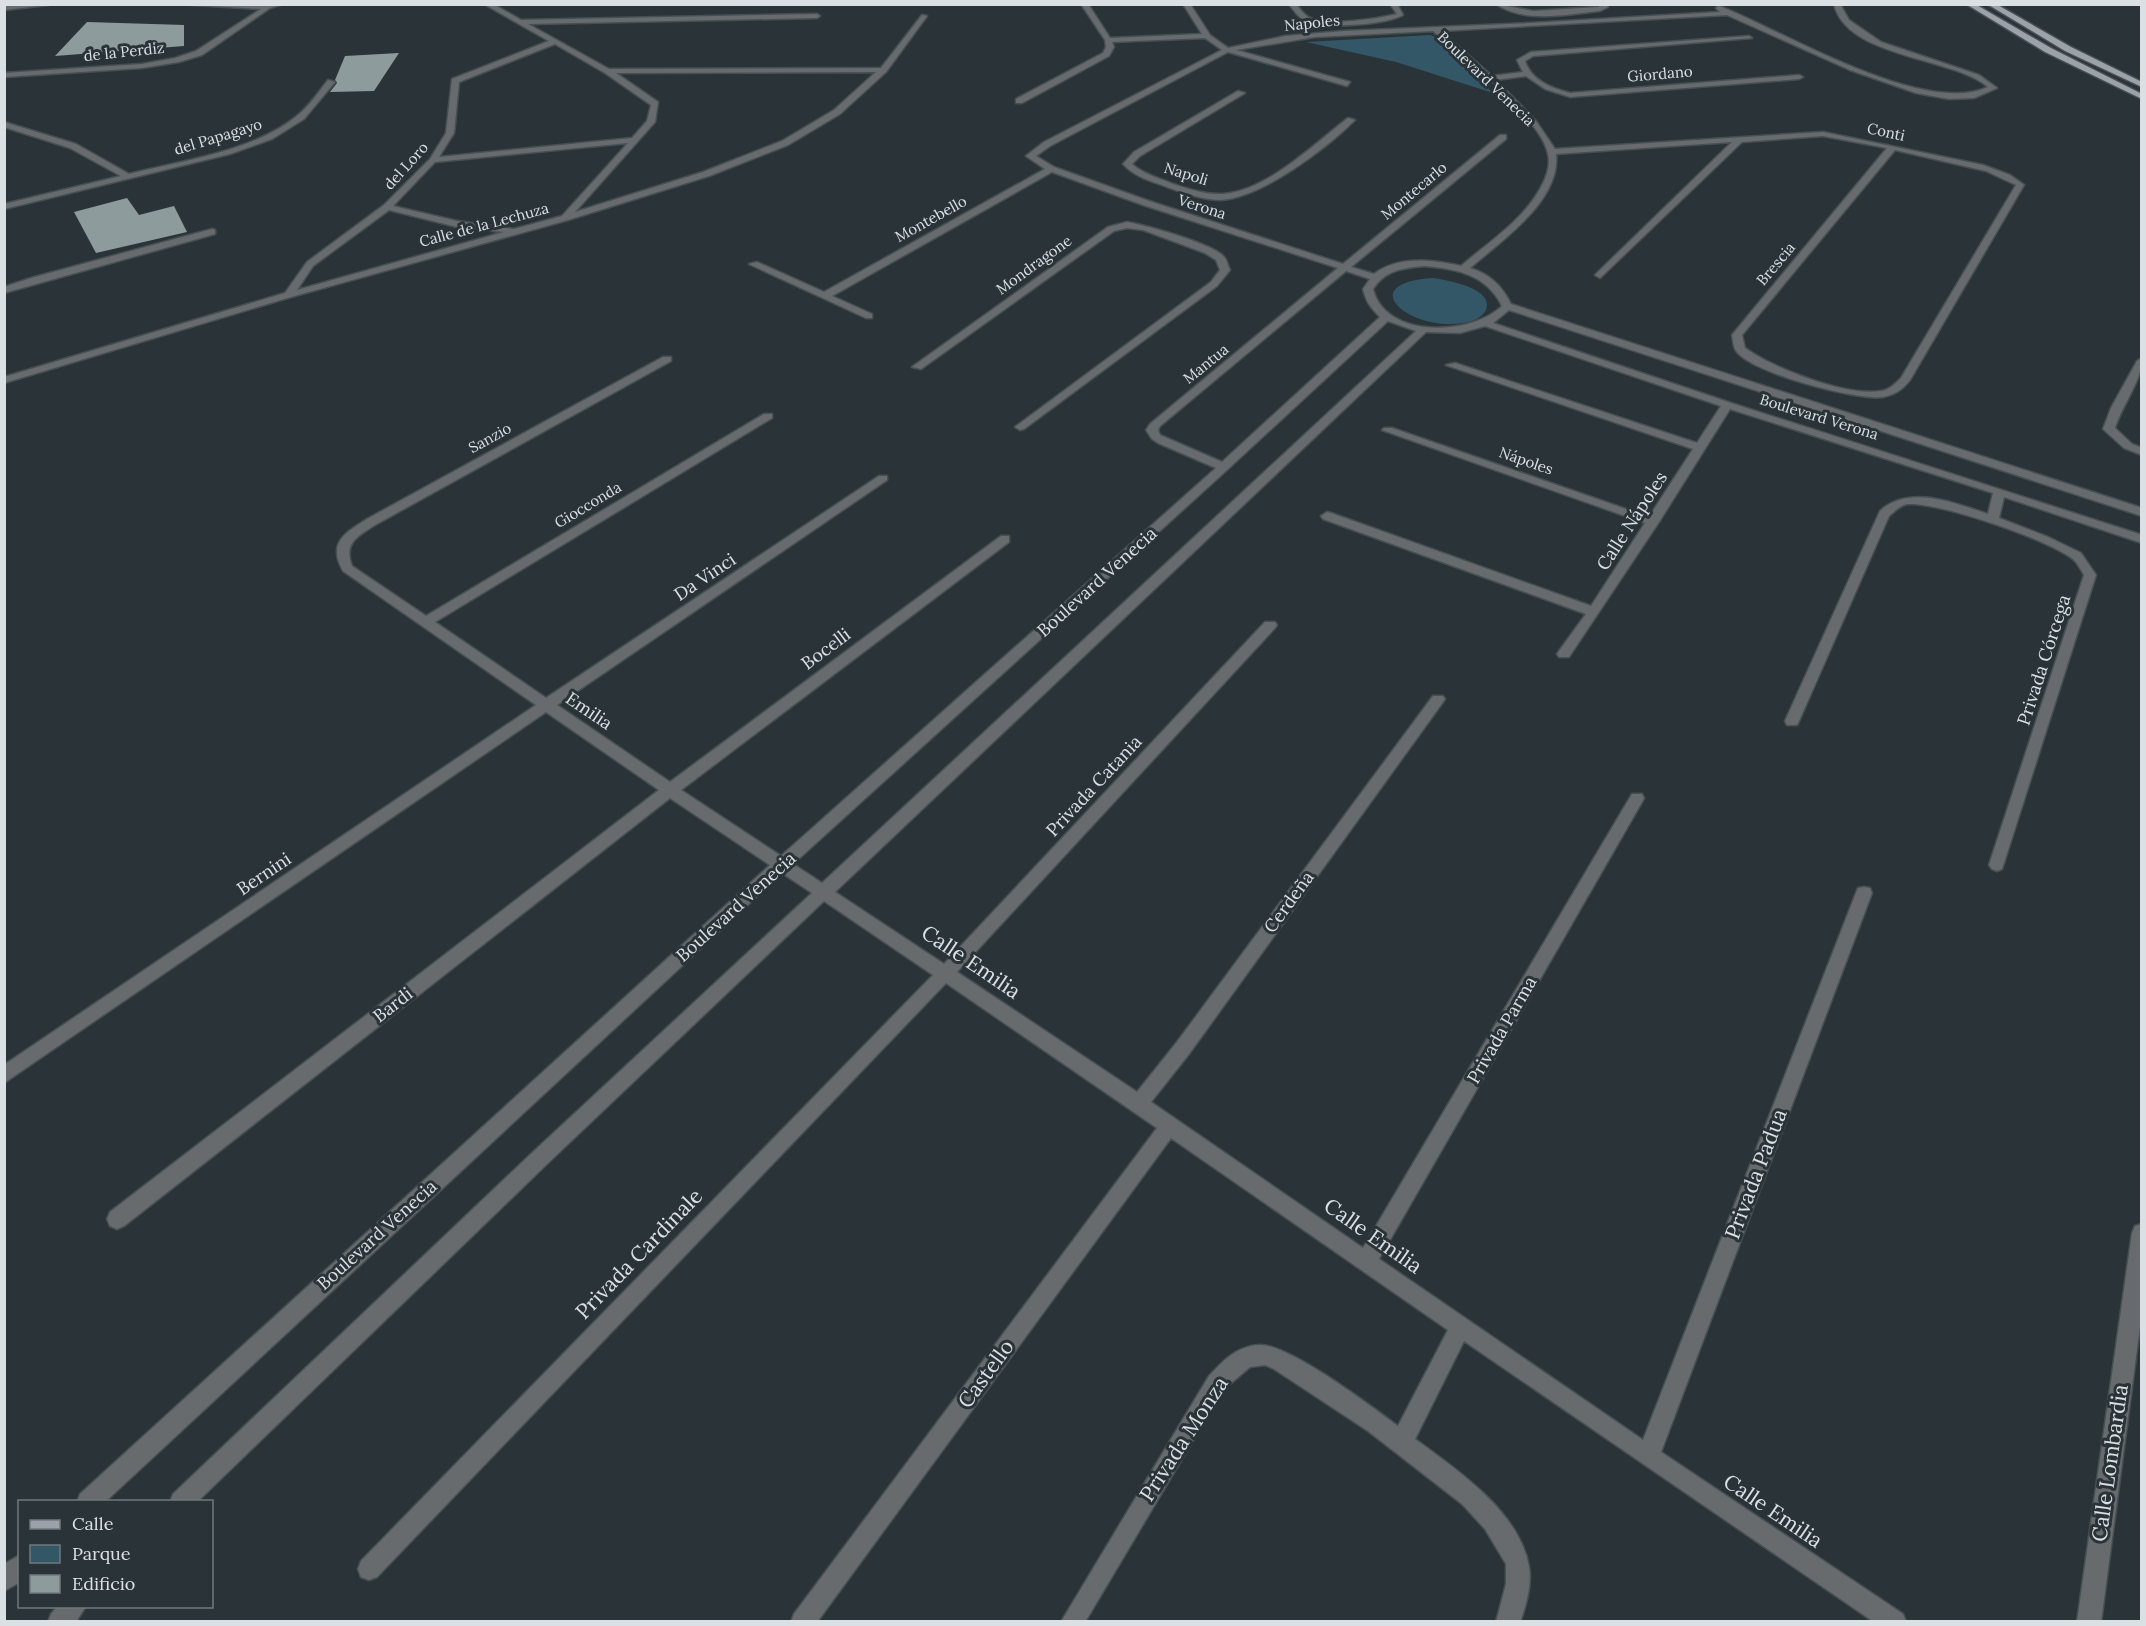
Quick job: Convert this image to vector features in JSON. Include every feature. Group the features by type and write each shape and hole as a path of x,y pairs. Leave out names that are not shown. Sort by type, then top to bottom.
{"main road":[{"path":"1969,4 2048,50 2142,97"},
{"path":"1990,4 2060,45 2142,85"}],"street":[{"path":"4,8 53,4"},
{"path":"182,4 268,7 280,4"},
{"path":"487,4 608,71 655,104 651,122 566,218"},
{"path":"1019,101 1106,54 1110,47 1108,40 1084,4"},
{"path":"1186,4 1207,36 1227,50 1347,84"},
{"path":"1292,4 1306,19 1354,22 1400,15 1393,4"},
{"path":"1499,4 1516,12 1600,9 1605,7 1604,4"},
{"path":"1714,4 1728,13 1863,74 1892,84 1921,91 1964,96 1987,93 1993,88 1989,82 1974,75 1890,49 1845,21 1838,13 1837,4"},
{"name":"de la Perdiz","path":"4,75 142,66 176,60 199,52 268,7"},
{"path":"1560,12 1575,24"},
{"name":"Napoles","path":"1032,152 1227,50 1294,38 1362,32 1575,24 1728,13"},
{"path":"520,22 817,16"},
{"name":"Calle de la Lechuza","path":"4,380 288,295 566,218 706,174 785,143 837,112 883,70 924,16"},
{"path":"1354,22 1362,32"},
{"name":"Boulevard Venecia","path":"1435,29 1490,78 1537,127 1552,152"},
{"path":"1108,40 1207,36"},
{"name":"Giordano","path":"1749,38 1531,54 1521,60 1522,67 1528,74 1549,89 1570,95 1799,77"},
{"name":"del Loro","path":"288,295 310,264 387,207 434,160 450,133 455,81 554,42"},
{"path":"608,71 883,70"},
{"path":"1490,78 1528,74"},
{"name":"del Papagayo","path":"4,207 226,152 269,137 301,117 331,82"},
{"name":"Napoli","path":"1240,93 1130,159 1127,164 1137,173 1174,186 1218,197 1244,194 1264,184 1351,120"},
{"path":"4,124 73,147 129,177"},
{"name":"Conti","path":"1552,152 1823,134 1893,147 1996,172 2016,181 2019,185 1905,380 1896,389 1881,395 1857,393 1802,379"},
{"name":"Montecarlo","path":"1345,269 1503,137"},
{"path":"434,160 636,140"},
{"path":"1600,275 1740,140"},
{"name":"Brescia","path":"1802,379 1758,363 1746,355 1740,349 1737,335 1893,147"},
{"name":"Verona","path":"1032,152 1030,156 1033,160 1051,169 1151,200 1204,222 1374,277"},
{"path":"1463,269 1536,202 1552,170 1552,152"},
{"name":"Montebello","path":"826,295 1051,169"},
{"path":"1163,192 1174,186"},
{"path":"387,207 457,224 519,231"},
{"path":"1196,228 1204,222"},
{"name":"Mondragone","path":"917,367 1111,229 1135,225 1182,237 1220,258 1225,270 1220,277 1020,427"},
{"path":"4,290 212,232"},
{"path":"1424,263 1463,269 1487,279 1502,291 1507,306 1500,317 1487,324 1462,331 1424,329 1387,316 1372,303 1368,289 1374,277 1386,270 1424,263"},
{"path":"754,264 869,316"},
{"name":"Mantua","path":"1224,467 1162,441 1152,430 1155,424 1345,269"},
{"name":"Boulevard Verona","path":"1507,306 2142,512"},
{"name":"Boulevard Venecia","path":"90,1500 782,864 1224,467 1387,316"},
{"name":"Boulevard Verona","path":"1487,324 1727,405 2080,517 2142,539"},
{"path":"183,1500 822,892 1424,329"},
{"name":"Sanzio","path":"340,555 343,545 350,536 371,522 667,359"},
{"path":"2141,362 2116,408 2109,429 2128,446 2142,452"},
{"path":"1451,365 1701,448"},
{"path":"1791,400 1802,379"},
{"name":"Calle Nápoles","path":"1564,654 1653,522 1727,405"},
{"name":"Giocconda","path":"425,622 768,416"},
{"name":"Nápoles","path":"1388,430 1653,522"},
{"name":"Da Vinci","path":"546,706 884,478"},
{"path":"1992,521 1999,492"},
{"name":"Privada Córcega","path":"1792,721 1884,514 1890,508 1906,500 1940,504 2029,533 2080,558 2090,575 1997,865"},
{"path":"1327,516 1594,612"},
{"name":"Bocelli","path":"670,790 1005,539"},
{"name":"Emilia","path":"340,555 347,568 357,576 822,892"},
{"name":"Privada Catania","path":"945,972 1270,626"},
{"name":"Cerdeña","path":"1139,1103 1183,1048 1438,699"},
{"name":"Bernini","path":"4,1075 546,706"},
{"name":"Bardi","path":"117,1219 670,790"},
{"name":"Privada Parma","path":"1367,1261 1637,798"},
{"name":"Calle Emilia","path":"822,892 1139,1103 1460,1327 1895,1622"},
{"name":"Privada Padua","path":"1648,1456 1863,893"},
{"name":"Privada Cardinale","path":"369,1569 945,972"},
{"name":"Castello","path":"802,1622 1169,1126"},
{"name":"Calle Lombardia","path":"2089,1622 2142,1233"},
{"path":"1402,1441 1460,1327"},
{"name":"Privada Monza","path":"1072,1622 1216,1383 1243,1357 1267,1354 1293,1368 1402,1441 1483,1508 1504,1539 1518,1566 1512,1613 1508,1622"},
{"path":"4,1580 18,1568"},
{"path":"59,1622 73,1608"}],"green space":[{"path":"1430,35 1436,37 1493,93 1396,62 1306,42"},
{"path":"1433,278 1458,283 1477,291 1487,302 1486,310 1469,322 1443,324 1409,314 1398,306 1393,297 1396,288 1409,282"}],"building":[{"path":"87,22 184,25 184,46 55,56"},
{"path":"399,53 374,91 330,92 337,83 335,80 345,56"},
{"path":"127,198 139,215 174,206 187,232 96,253 74,212"}]}
